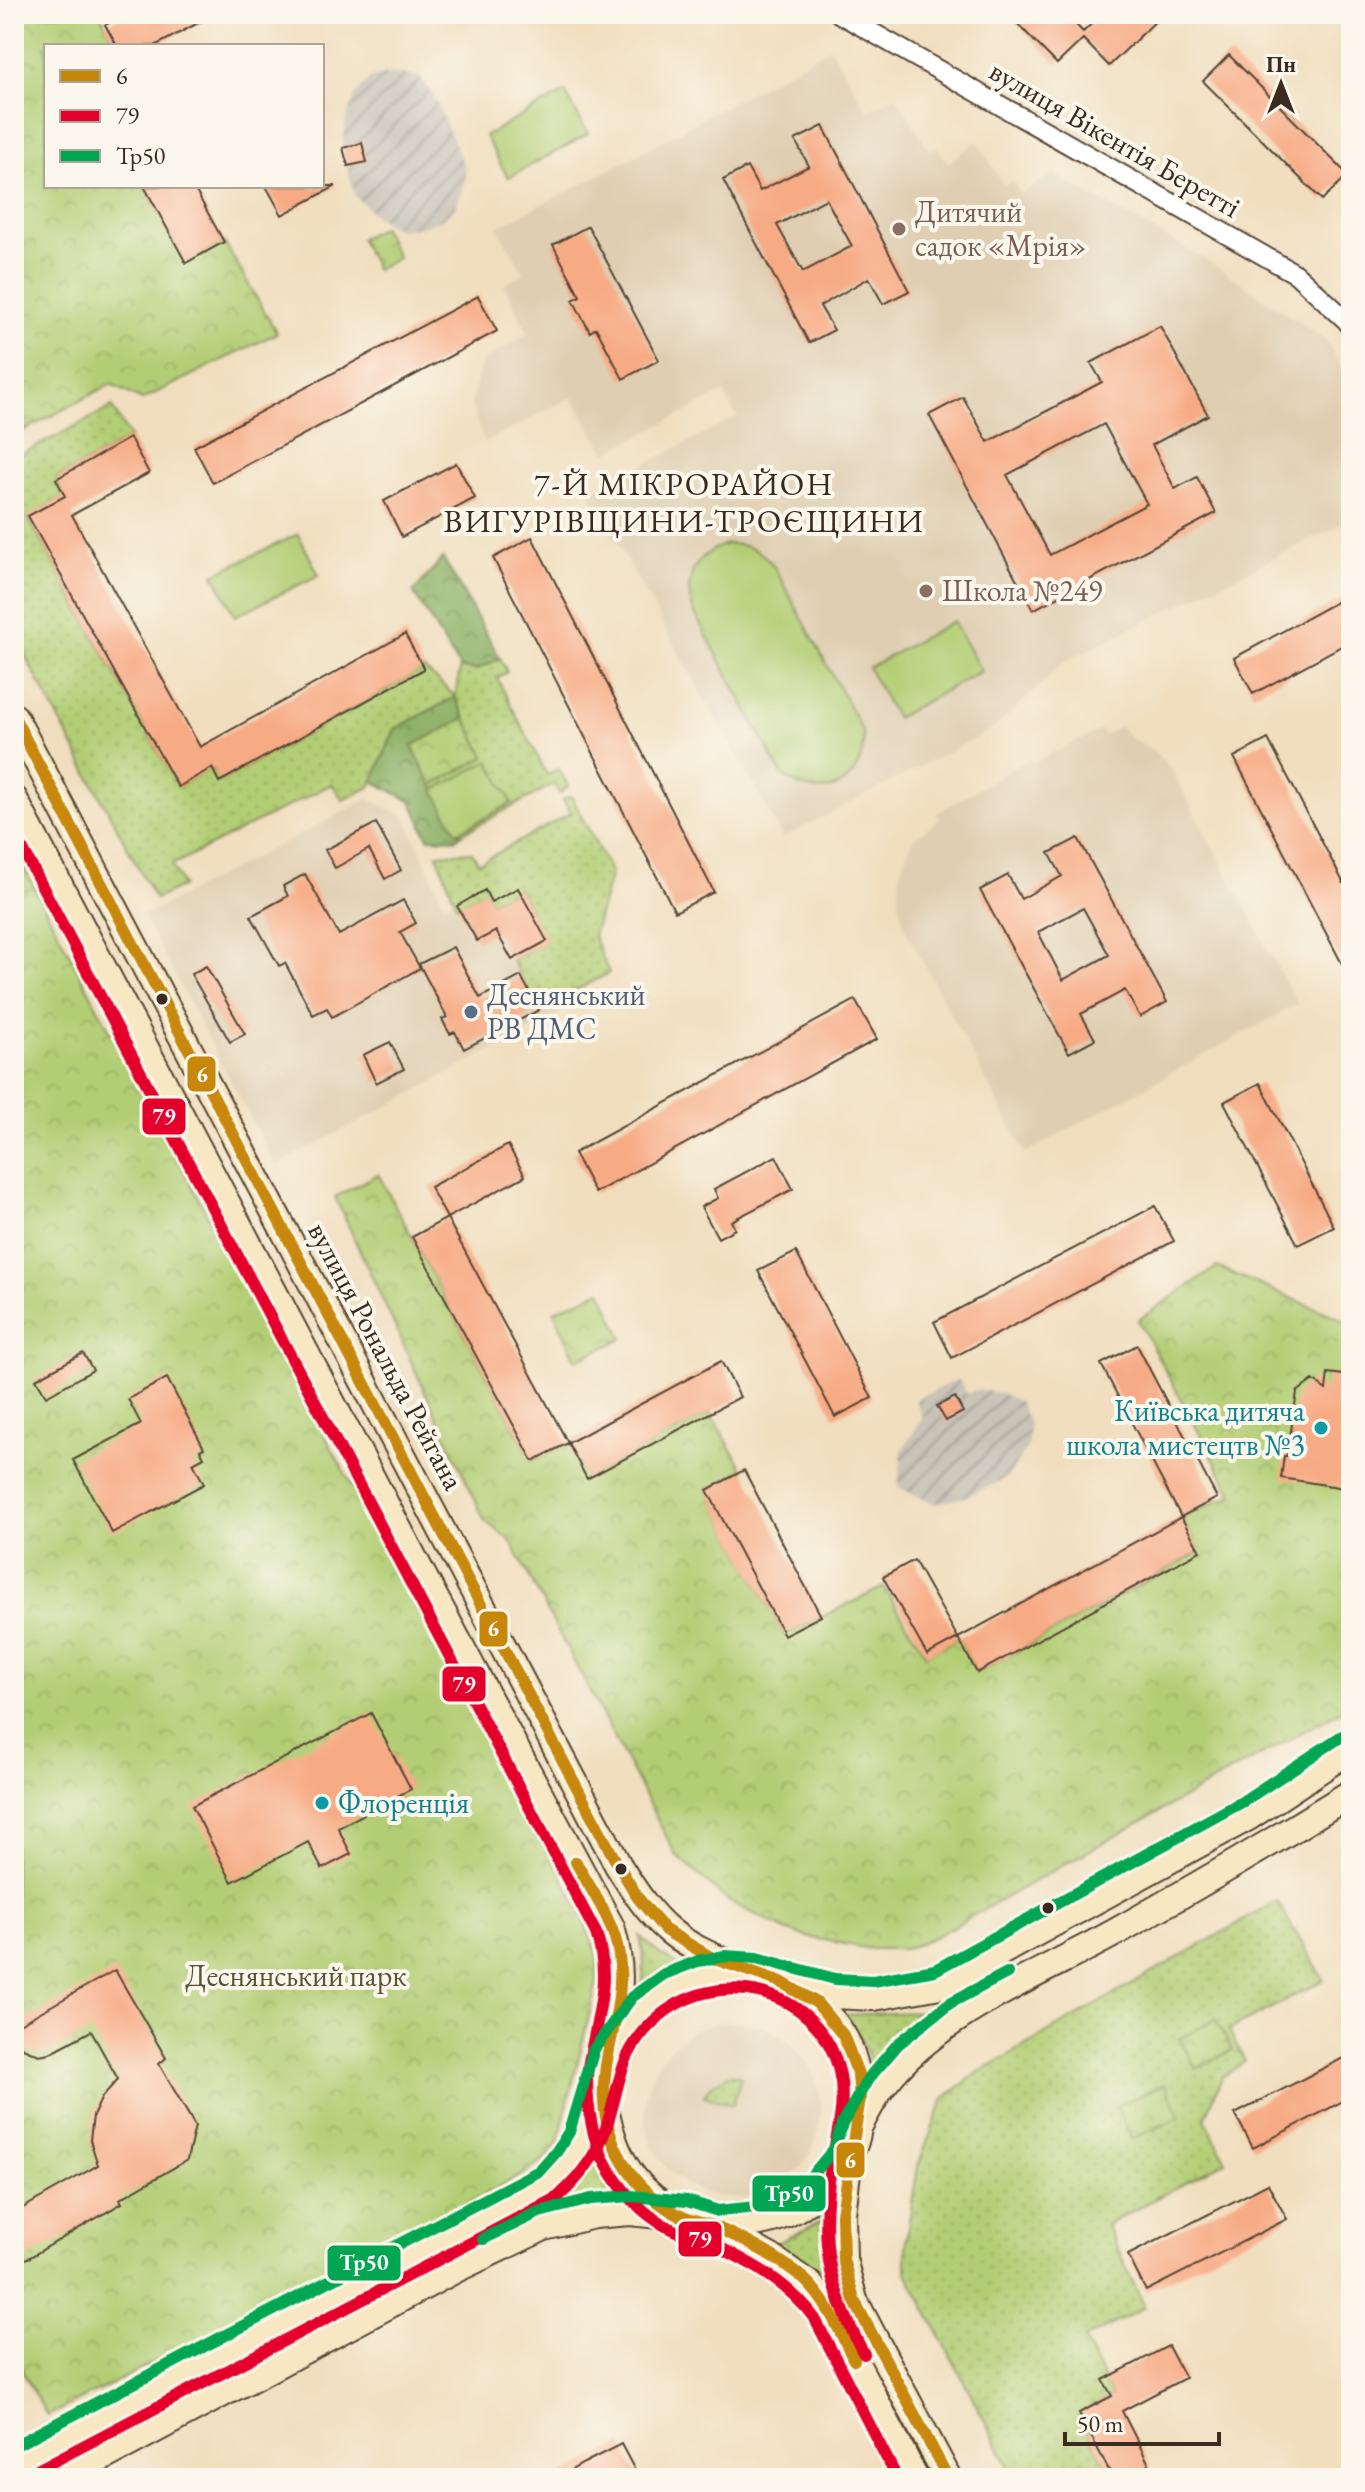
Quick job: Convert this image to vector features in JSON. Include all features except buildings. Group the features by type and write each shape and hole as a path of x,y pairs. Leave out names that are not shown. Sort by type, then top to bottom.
{"main road":[{"name":"вулиця Рональда Рейгана","path":"14,717 618,1865 638,1898 665,1930 692,1948 754,1974"},
{"path":"14,799 611,1927 619,1952 621,1981 605,2067 584,2139 570,2161 549,2184 21,2462"},
{"path":"684,2217 643,2188 621,2159 608,2124 605,2067 644,2008 671,1988 702,1976 726,1972 754,1974 833,1995 874,1997 940,1985 1250,1816 1351,1749"},
{"path":"716,2227 760,2223 792,2211 820,2191 853,2143 882,2087 900,2067 959,2016 1261,1850 1351,1793"},
{"path":"781,1982 817,2003 843,2035 858,2074 860,2098 842,2214 843,2259 854,2300 948,2478"},
{"path":"64,2478 456,2269 544,2227 594,2215 630,2212 684,2217 716,2227 770,2257 810,2285 829,2311 915,2478"}],"street":[{"name":"вулиця Вікентія Беретті","path":"840,14 1296,274 1351,327"}],"shaded area":[{"name":"Школа №249","path":"830,48 868,111 896,96 929,150 937,147 948,163 977,141 1004,185 1012,181 1021,194 1053,174 1213,264 1326,340 1351,385 1351,520 1065,661 996,727 783,838 589,493 737,417 724,392 606,453 572,397 484,443 471,404 482,361 528,333 504,285 524,273 497,227 613,168"},
{"path":"392,73 419,76 434,96 465,168 465,180 456,206 442,219 421,227 398,229 378,218 355,196 342,148 346,120 356,94 371,78"},
{"path":"1120,726 1130,738 1153,750 1171,769 1297,1004 1025,1153 905,929 898,899 901,868 913,839 940,819 937,813 1029,759 1033,763 1100,730 1104,735"},
{"path":"368,799 405,816 444,904 513,874 583,1001 276,1166 143,916"},
{"path":"958,1379 967,1394 976,1390 1001,1393 1019,1402 1029,1424 1028,1446 1007,1478 968,1496 935,1504 898,1487 902,1450 923,1418 915,1400"},
{"path":"733,2022 767,2028 795,2048 815,2076 821,2110 815,2144 795,2172 767,2192 733,2198 699,2192 671,2172 651,2144 645,2110 651,2076 671,2048 699,2028"}],"green space":[{"path":"14,14 100,14 116,44 44,44 44,188 145,188 186,262 224,242 277,333 142,400 111,384 14,436"},
{"path":"565,92 588,134 508,178 485,136"},
{"path":"382,227 398,258 376,270 360,239"},
{"path":"112,407 130,438 56,479 65,496 28,517 178,787 212,768 220,782 424,669 455,696 460,668 476,670 500,658 507,672 497,678 547,775 559,769 568,786 560,794 554,784 462,834 457,833 512,803 489,761 434,790 432,785 485,757 455,697 395,729 370,787 343,800 332,784 172,865 183,886 155,899 14,635 14,458"},
{"path":"298,534 319,575 235,616 214,574"},
{"path":"726,544 754,549 775,568 863,732 858,765 850,777 839,785 813,789 782,775 694,612 689,589 694,570 706,555"},
{"path":"443,558 500,658 476,670 460,668 413,592"},
{"path":"953,621 981,671 896,718 868,668"},
{"path":"455,697 465,718 412,747 457,833 462,834 456,839 428,838 412,802 373,781 395,729"},
{"path":"465,718 485,757 432,785 412,746"},
{"path":"489,761 512,803 457,833 434,790"},
{"path":"571,796 611,873 593,936 609,973 539,1010 512,960 546,941 518,888 491,902 485,891 457,906 437,854 472,852 479,863 571,813 563,800"},
{"name":"Деснянський парк","path":"14,849 581,1912 598,1956 597,1982 558,2143 543,2161 524,2174 298,2292 47,2416 14,2356"},
{"path":"378,1174 533,1461 568,1443 587,1478 710,1413 744,1470 708,1490 784,1635 884,1587 926,1655 958,1638 977,1673 1200,1552 1181,1517 1233,1495 1138,1320 1217,1267 1351,1323 1351,1705 936,1936 906,1949 871,1949 807,1937 788,1931 728,1901 676,1855 510,1540 485,1521 335,1197"},
{"path":"601,1290 623,1339 576,1360 554,1311"},
{"path":"1277,1901 1324,1980 1229,2030 1245,2062 1222,2077 1205,2119 1226,2161 1106,2225 1145,2307 1084,2339 1112,2396 1079,2414 1113,2478 1015,2478 906,2271 906,2239 918,2166 944,2098 979,2072"},
{"path":"640,1936 657,1952 690,1972 642,2000 644,1962"},
{"path":"918,2012 871,2071 862,2040 841,2015"},
{"path":"1216,2019 1232,2050 1196,2069 1180,2039"},
{"path":"730,2074 741,2077 733,2105 704,2096 711,2085"},
{"path":"1165,2084 1180,2117 1132,2139 1116,2106"},
{"path":"605,2141 640,2196 588,2198 553,2204 582,2175"},
{"path":"828,2218 832,2289 820,2276 775,2244"}],"transit line":[{"name":"6","path":"14,717 613,1856 638,1898 665,1930 712,1958 781,1982 817,2003 843,2035 858,2074 860,2098 842,2214 843,2259 854,2300 948,2478"},
{"name":"79","path":"14,833 596,1933 603,1977 587,2084 592,2126 603,2159 623,2189 649,2214 678,2232 709,2242 756,2267 805,2306 815,2319 897,2478"},
{"name":"Тр50","path":"14,2446 539,2171 569,2132 594,2049 632,1997 664,1974 698,1961 725,1956 757,1958 835,1979 873,1981 935,1970 1242,1802 1342,1736"},
{"name":"6","path":"576,1862 607,1919 619,1955 620,1982 604,2082 604,2107 610,2134 623,2162 642,2187 667,2208 742,2239 803,2278 826,2306 854,2360"},
{"name":"Тр50","path":"483,2239 539,2212 591,2199 631,2196 687,2201 718,2211 756,2207 784,2197 809,2179 835,2148 842,2124 868,2079 898,2044 950,2003 1007,1973"},
{"name":"79","path":"22,2478 558,2197 580,2174 598,2148 633,2045 655,2020 680,2003 707,1993 735,1989 762,1993 788,2003 810,2020 828,2042 839,2071 842,2095 827,2194 827,2242 842,2307 864,2354"}],"place":[{"name":"Дитячий садок «Мрія»","path":"899,229"},
{"name":"Школа №249","path":"926,591"},
{"name":"Деснянський РВ ДМС","path":"471,1012"},
{"name":"Київська дитяча школа мистецтв №3","path":"1321,1428"},
{"name":"Флоренція","path":"322,1803"}],"district":[{"name":"7-Й МІКРОРАЙОН ВИГУРІВЩИНИ-ТРОЄЩИНИ","path":"684,502"}]}
